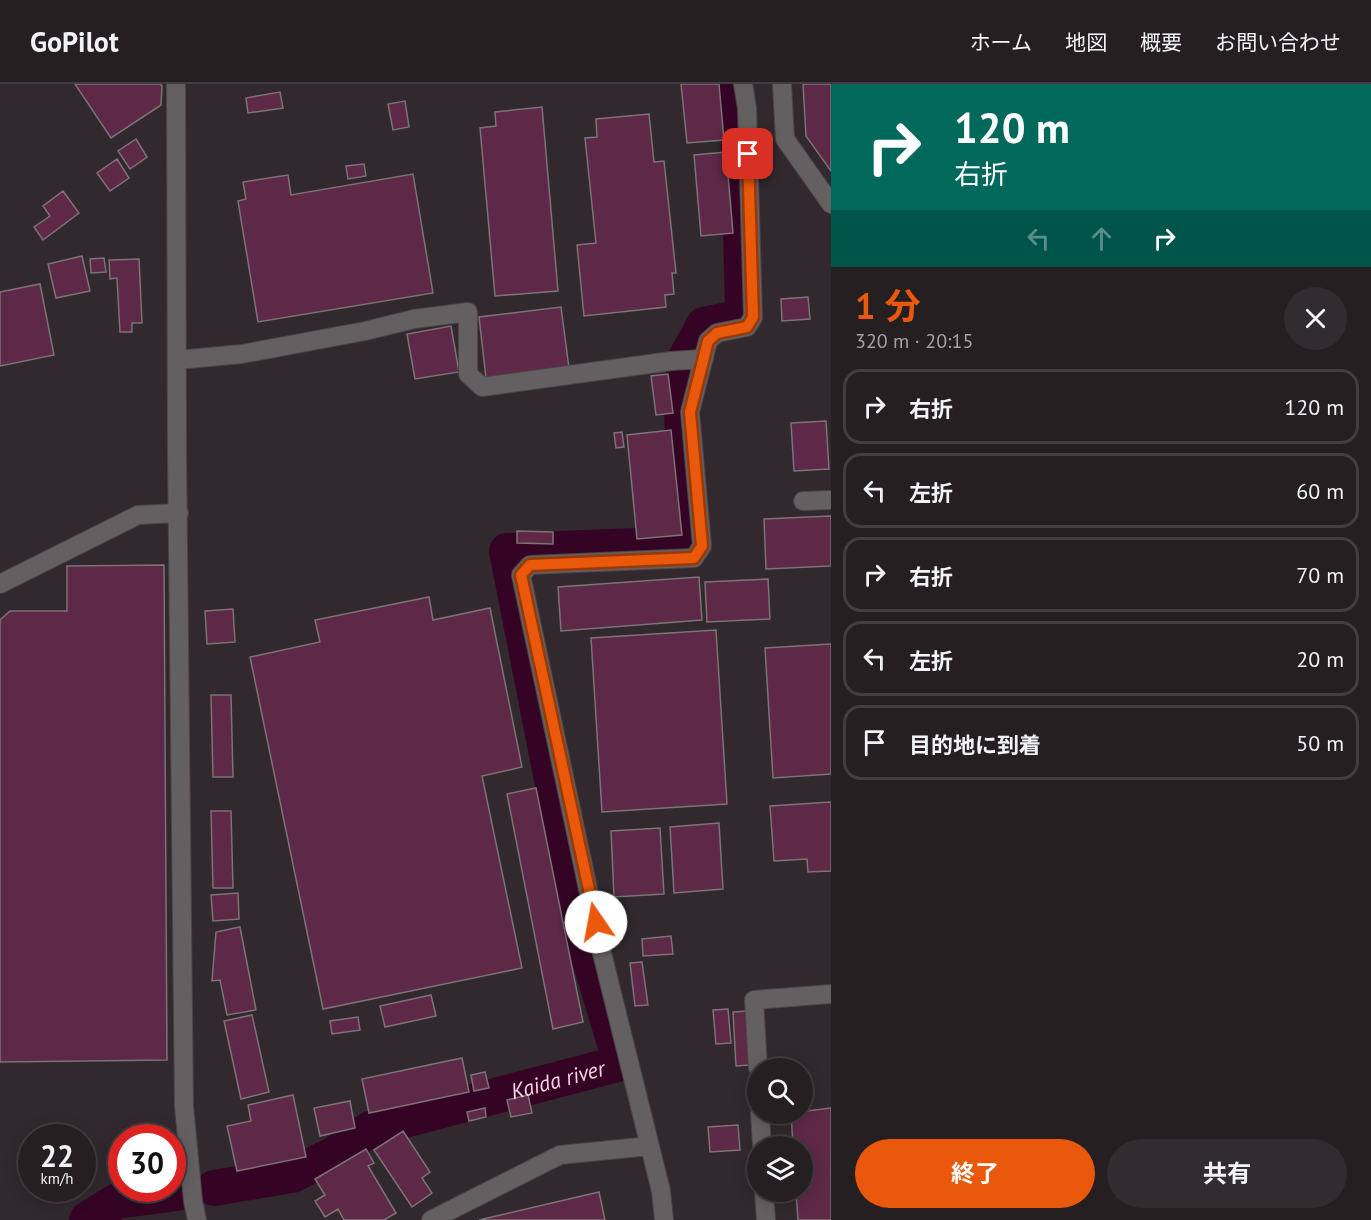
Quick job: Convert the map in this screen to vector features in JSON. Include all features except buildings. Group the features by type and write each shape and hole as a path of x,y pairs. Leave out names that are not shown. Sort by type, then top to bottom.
{"street":[{"path":"176,84 184,1106 193,1201 197,1220"},
{"path":"664,1220 661,1191 600,945 521,575 530,565 694,558 702,546 690,412 699,359 708,341 717,333 747,327 753,317 747,108 743,84"},
{"path":"782,84 785,138 831,204"},
{"path":"177,360 242,354 365,331 414,319 468,312 468,374 482,387 699,359"},
{"path":"803,501 831,500"},
{"path":"0,584 138,515 179,513"},
{"path":"757,1058 754,1000 831,994"},
{"path":"431,1220 560,1155 650,1146"},
{"path":"765,1202 766,1220"}],"waterway":[{"name":"Kaida river","path":"214,1188 292,1175 333,1155 370,1129 621,1063 583,937 507,551 687,544 682,409 684,361 704,325 738,318 743,311 738,110 733,84"},
{"name":"Kaida river","path":"87,1220 115,1202"}],"route":[{"path":"596,922 521,575 530,565 694,558 702,546 690,412 708,341 717,333 747,327 753,317 748,154"}]}
